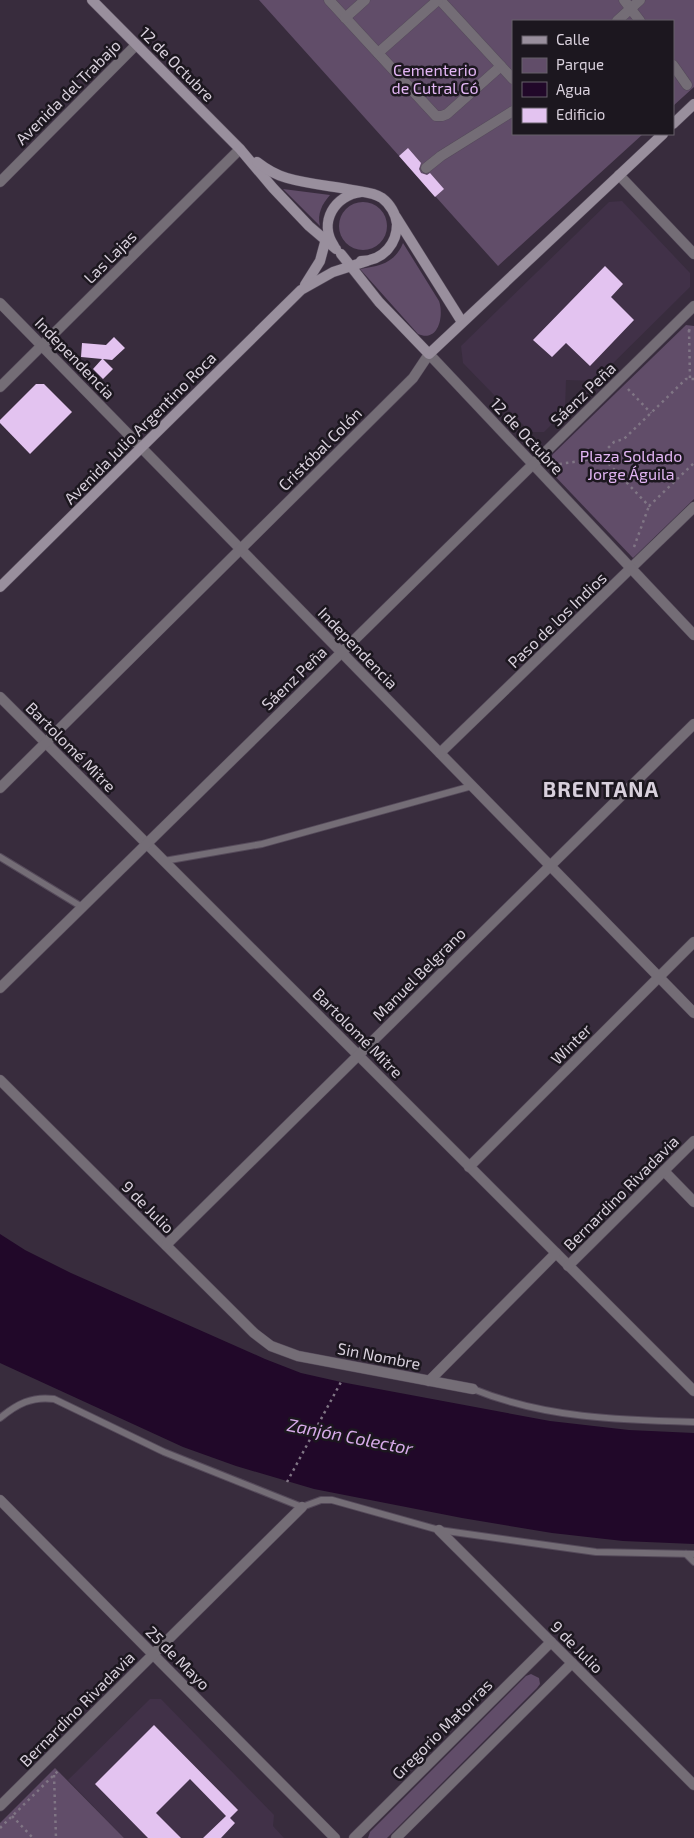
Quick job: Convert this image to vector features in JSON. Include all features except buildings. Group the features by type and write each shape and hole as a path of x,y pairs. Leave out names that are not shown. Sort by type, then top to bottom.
{"main road":[{"name":"12 de Octubre","path":"92,0 240,149 273,188 326,241 354,260 367,261"},
{"path":"674,123 694,104"},
{"name":"Cristóbal Colón","path":"429,354 662,135"},
{"name":"12 de Octubre","path":"240,149 265,168 282,176 375,194 382,198 391,208 462,322"},
{"path":"328,230 330,216 336,203 348,195 362,192"},
{"path":"367,261 386,252 394,241 397,228 394,214"},
{"name":"12 de Octubre","path":"328,230 329,237 379,302 429,354"},
{"name":"Avenida Julio Argentino Roca","path":"301,290 320,261 328,230"},
{"name":"Avenida Julio Argentino Roca","path":"0,587 301,290 318,279 350,265 367,261"}],"street":[{"path":"329,0 432,113 439,117 447,114 501,66"},
{"path":"345,18 365,0"},
{"path":"378,54 439,0 512,78"},
{"path":"624,0 639,20"},
{"path":"618,20 640,0"},
{"name":"Avenida del Trabajo","path":"0,182 136,45"},
{"path":"674,67 687,85"},
{"path":"426,168 441,156 512,112"},
{"name":"Las Lajas","path":"0,386 240,149"},
{"path":"619,175 694,254"},
{"name":"Independencia","path":"0,303 694,1013"},
{"name":"Sáenz Peña","path":"0,988 693,308"},
{"name":"12 de Octubre","path":"429,354 694,635"},
{"name":"Cristóbal Colón","path":"0,788 413,378 429,354"},
{"name":"Paso de los Indios","path":"440,754 694,507"},
{"name":"Bartolomé Mitre","path":"0,697 694,1391"},
{"name":"Manuel Belgrano","path":"166,1245 694,724"},
{"name":"Winter","path":"470,1166 694,942"},
{"name":"9 de Julio","path":"0,1080 254,1333 271,1346 280,1350"},
{"name":"Bernardino Rivadavia","path":"568,1266 694,1141"},
{"path":"664,1171 694,1202"},
{"name":"Bernardino Rivadavia","path":"429,1381 556,1253"},
{"name":"Sin Nombre","path":"280,1350 298,1356 473,1389"},
{"name":"25 de Mayo","path":"0,1500 335,1838"},
{"name":"Bernardino Rivadavia","path":"0,1806 302,1507"},
{"name":"9 de Julio","path":"439,1530 694,1785"},
{"name":"Gregorio Matorras","path":"354,1838 552,1642"},
{"path":"396,1838 572,1663"}],"lane":[{"path":"164,860 262,844 472,786"},
{"path":"0,858 82,907"},
{"path":"473,1389 519,1406 578,1416 623,1420 694,1422"},
{"path":"0,1418 12,1408 32,1399 43,1397 54,1399 164,1452 302,1507 321,1500 332,1500 439,1530 596,1552 694,1554"},
{"path":"686,1554 694,1562"}],"path":[{"path":"649,506 608,463 606,450 614,442 624,439 686,379 692,379 689,330"},
{"path":"685,332 689,330 694,332"},
{"path":"634,382 627,389 651,413"},
{"path":"553,465 607,457"},
{"path":"554,461 554,469"},
{"path":"633,551 649,506 694,463"},
{"path":"287,1482 341,1382"},
{"path":"0,1828 58,1771"},
{"path":"54,1775 56,1838"},
{"path":"12,1816 33,1838"}],"shaded area":[{"path":"622,201 690,273 690,287 595,381 566,380 565,411 544,432 530,432 463,363 461,346 609,202"},
{"path":"150,1699 161,1699 274,1815 273,1826 284,1838 124,1838 68,1780"}],"green space":[{"name":"Cementerio de Cutral Có","path":"259,0 694,0 694,87 674,105 674,20 512,20 512,135 642,135 498,266"},
{"path":"283,189 330,195 321,209 319,217 320,226"},
{"path":"358,202 368,202 377,206 383,212 387,226 383,240 377,246 368,250 358,250 349,246 343,240 339,231 339,221 343,212 349,206"},
{"path":"403,243 439,301 440,320 431,335 418,334 360,269 391,259 400,250"},
{"name":"Plaza Soldado Jorge Águila","path":"686,325 694,326 694,499 633,558 551,472 548,462 553,454"},
{"path":"531,1674 539,1678 540,1684 537,1688 387,1838 368,1838 370,1832 526,1676"},
{"path":"55,1768 124,1838 0,1838 0,1823"}],"water":[{"name":"Zanjón Colector","path":"0,1234 25,1250 71,1273 265,1359 301,1373 550,1421 629,1430 694,1433 694,1544 623,1541 552,1533 462,1518 314,1489 236,1466 183,1447 0,1363"}],"district":[{"name":"BRENTANA","path":"601,790"}]}
